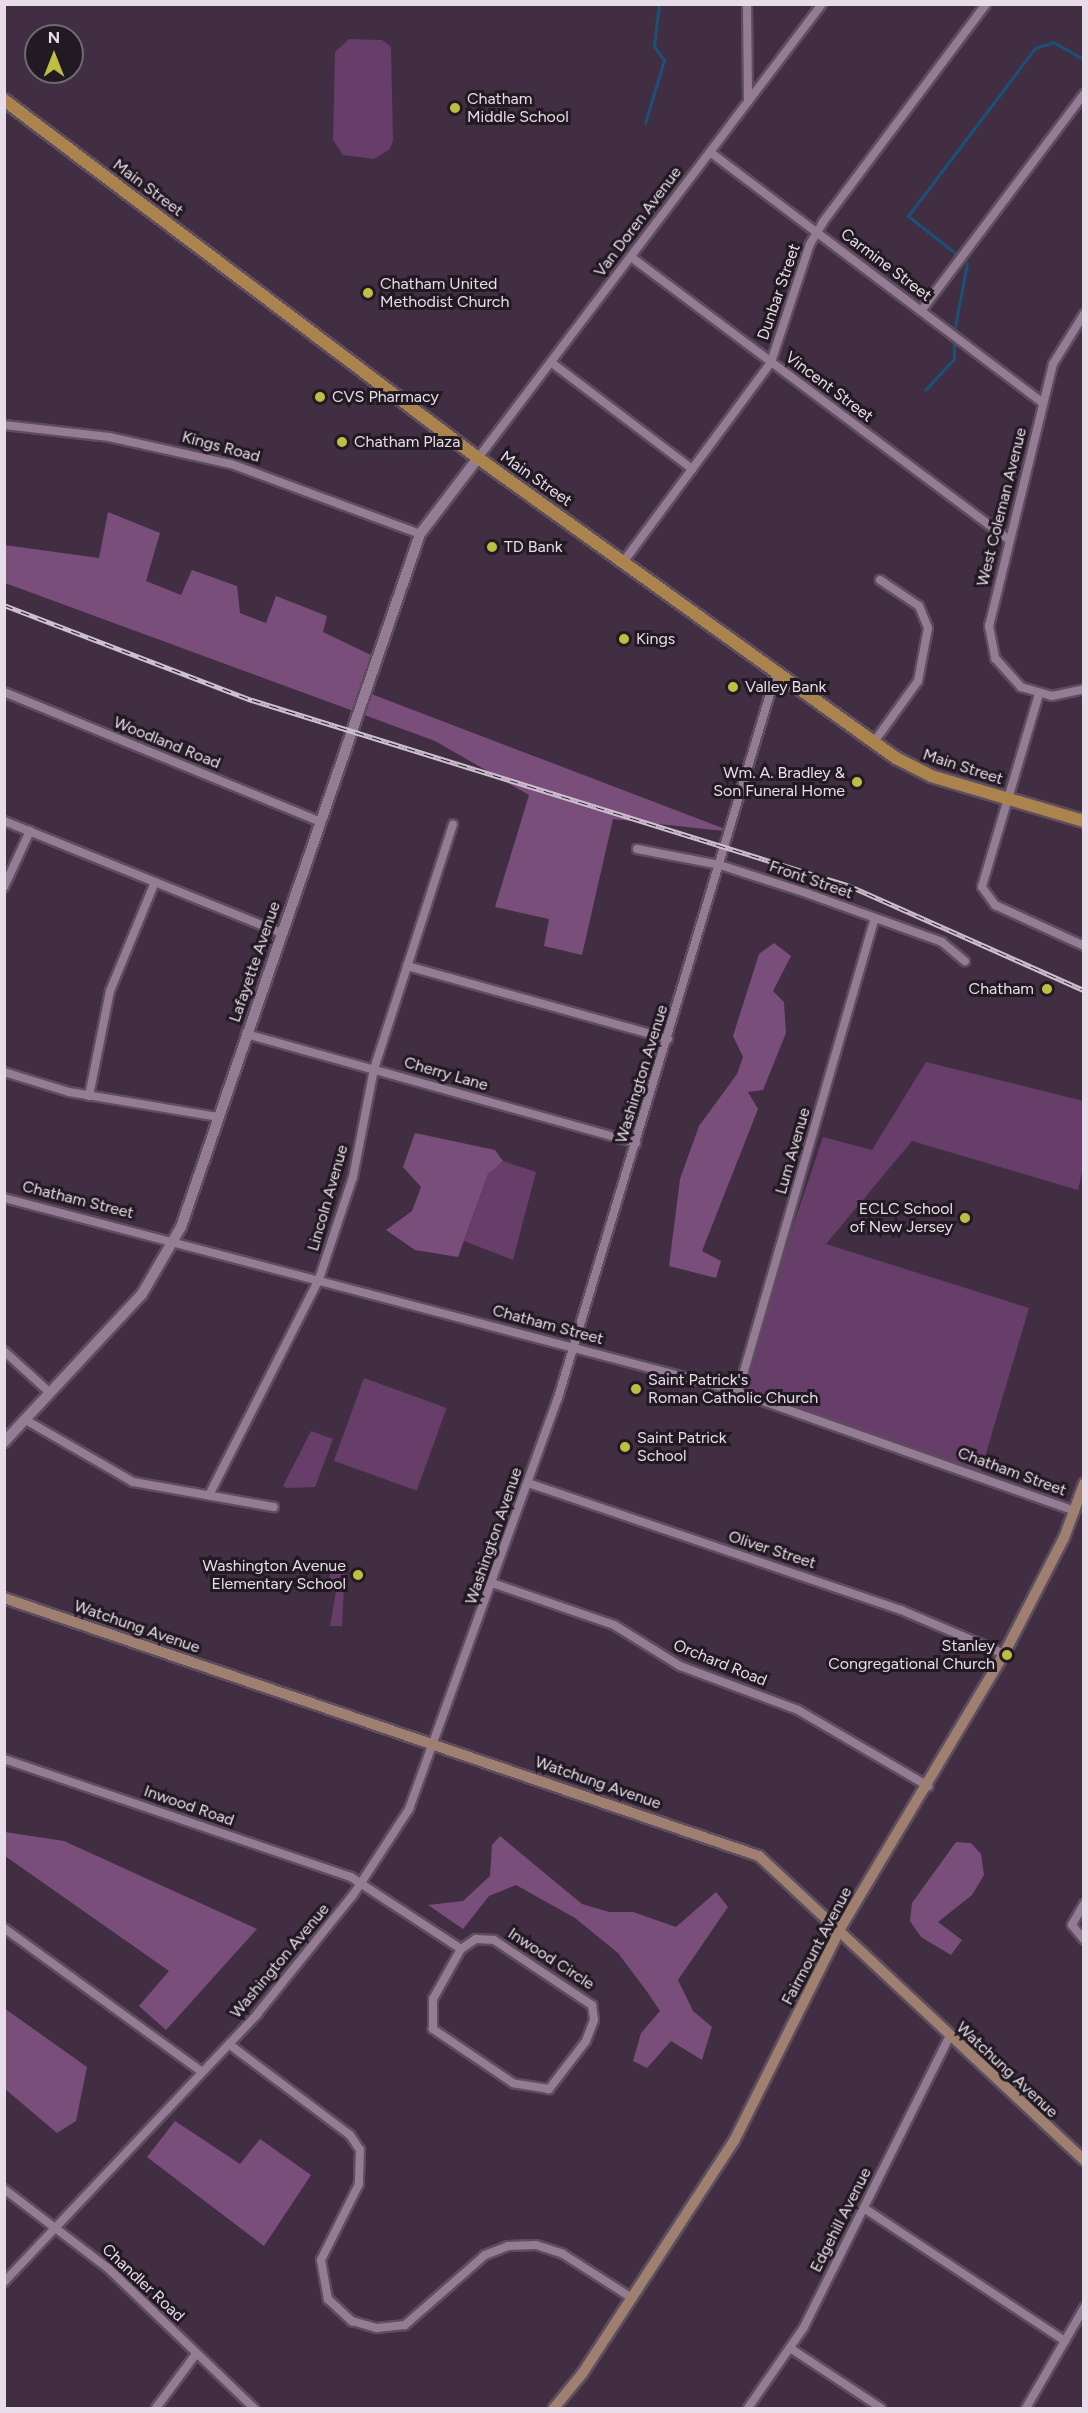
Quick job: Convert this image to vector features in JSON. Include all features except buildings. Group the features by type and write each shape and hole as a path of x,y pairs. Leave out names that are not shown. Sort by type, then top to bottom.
{"main road":[{"name":"Main Street","path":"4,100 478,458 874,742 913,768 1083,821"},
{"name":"Fairmount Avenue","path":"554,2409 632,2298 734,2141 840,1929 928,1786 1004,1654 1075,1511 1083,1484"},
{"name":"Watchung Avenue","path":"4,1598 741,1847 772,1865 949,2037 1083,2160"}],"street":[{"path":"747,4 748,102"},
{"name":"Van Doren Avenue","path":"478,458 822,4"},
{"name":"Dunbar Street","path":"624,561 771,362 817,232 986,4"},
{"path":"921,311 1083,94"},
{"name":"Carmine Street","path":"710,152 1043,403"},
{"name":"Vincent Street","path":"631,257 1009,540"},
{"name":"West Coleman Avenue","path":"1039,694 1010,679 991,645 990,619 1053,364 1083,314"},
{"path":"1073,328 1083,320"},
{"path":"552,363 692,469"},
{"name":"Kings Road","path":"4,425 109,436 231,464 420,534"},
{"name":"Lafayette Avenue","path":"4,1442 142,1294 174,1240 219,1117 319,821 420,534 478,458"},
{"path":"874,742 918,681 928,628 919,606 880,580"},
{"name":"Washington Avenue","path":"4,2282 201,2071 230,2045 362,1883 409,1809 437,1744 495,1584 574,1347 777,671"},
{"path":"1083,689 1039,694 1005,798 984,896 1083,946"},
{"name":"Woodland Road","path":"4,692 319,821"},
{"path":"4,820 281,933"},
{"name":"Lincoln Avenue","path":"209,1495 319,1279 353,1177 374,1069 453,824"},
{"path":"4,887 30,831"},
{"name":"Front Street","path":"637,849 720,865 953,947 965,961"},
{"path":"89,1096 110,991 155,882"},
{"name":"Lum Avenue","path":"738,1392 874,918"},
{"path":"406,966 668,1039"},
{"name":"Cherry Lane","path":"246,1034 636,1143"},
{"path":"4,1072 89,1096 219,1117"},
{"name":"Chatham Street","path":"4,1198 174,1240 738,1392 1075,1511"},
{"path":"4,1351 49,1392"},
{"path":"24,1419 133,1482 274,1507"},
{"name":"Oliver Street","path":"528,1483 901,1610 1004,1654"},
{"name":"Orchard Road","path":"495,1584 614,1625 680,1666 798,1710 928,1786"},
{"name":"Inwood Road","path":"4,1760 362,1883"},
{"path":"362,1883 461,1949"},
{"path":"1083,1904 1072,1925 1083,1940"},
{"path":"4,1928 201,2071"},
{"name":"Inwood Circle","path":"476,1940 500,1942 592,2005 589,2035 555,2086 522,2088 445,2042 433,2029 433,1999 461,1949 476,1940"},
{"name":"Edgehill Avenue","path":"748,2409 790,2348 864,2208 949,2037"},
{"path":"230,2045 350,2135 360,2150 359,2184 321,2260 328,2299 352,2321 377,2328 405,2325 485,2255 508,2246 549,2248 632,2298"},
{"name":"Chandler Road","path":"4,2189 58,2226 254,2409"},
{"path":"864,2208 1065,2341"},
{"path":"1026,2409 1083,2308"},
{"path":"790,2348 881,2409"},
{"path":"156,2409 196,2354"}],"shaded area":[{"path":"349,39 382,40 391,47 393,140 390,149 374,159 343,155 333,140 335,52"},
{"path":"108,512 160,533 146,581 181,595 192,570 237,586 240,613 266,623 276,596 327,616 323,632 377,658 366,692 733,832 613,819 582,955 544,946 549,919 495,907 529,795 435,741 5,583 4,545 99,558"},
{"path":"774,943 791,956 773,991 784,1002 786,1033 763,1090 748,1092 758,1109 702,1251 721,1261 716,1278 669,1266 680,1179 699,1126 737,1074 743,1057 733,1036 759,954"},
{"path":"926,1062 1083,1101 1083,1168 1078,1190 912,1141 826,1244 1029,1308 979,1477 738,1390 823,1137 872,1150"},
{"path":"415,1133 495,1150 503,1161 488,1174 458,1257 415,1250 386,1230 412,1211 421,1187 403,1167"},
{"path":"503,1161 536,1172 513,1260 464,1241 488,1174"},
{"path":"364,1378 447,1408 417,1491 334,1461"},
{"path":"311,1431 333,1439 315,1487 287,1488 283,1486"},
{"path":"330,1567 345,1568 342,1626 330,1626 336,1591 329,1590"},
{"path":"5,1832 64,1841 257,1929 166,2030 139,2006 169,1971 5,1856"},
{"path":"500,1836 582,1904 609,1912 633,1912 676,1927 716,1892 728,1907 678,1980 693,2011 712,2027 702,2060 671,2041 647,2068 633,2061 641,2033 660,2011 618,1953 575,1918 516,1885 489,1896 463,1929 428,1905 463,1901 490,1876 492,1845"},
{"path":"956,1842 971,1843 981,1854 984,1875 972,1895 938,1922 962,1940 951,1955 921,1937 910,1921 912,1903"},
{"path":"4,2008 87,2067 76,2121 57,2133 5,2089"},
{"path":"175,2121 240,2164 260,2139 311,2175 264,2246 147,2157"}],"waterway":[{"path":"645,123 664,60 654,46 659,4"},
{"path":"955,253 908,216 1035,48 1053,42 1084,59"},
{"path":"955,327 967,263"},
{"path":"925,390 954,359 954,345"}],"railway":[{"path":"4,605 252,700 850,886 1084,990"}],"place":[{"name":"Chatham Middle School","path":"455,108"},
{"name":"Chatham United Methodist Church","path":"368,293"},
{"name":"CVS Pharmacy","path":"320,397"},
{"name":"Chatham Plaza","path":"342,442"},
{"name":"TD Bank","path":"492,547"},
{"name":"Kings","path":"624,639"},
{"name":"Valley Bank","path":"733,687"},
{"name":"Wm. A. Bradley & Son Funeral Home","path":"857,782"},
{"name":"Chatham","path":"1047,989"},
{"name":"ECLC School of New Jersey","path":"965,1218"},
{"name":"Saint Patrick's Roman Catholic Church","path":"636,1389"},
{"name":"Saint Patrick School","path":"625,1447"},
{"name":"Washington Avenue Elementary School","path":"358,1575"},
{"name":"Stanley Congregational Church","path":"1007,1655"}]}
